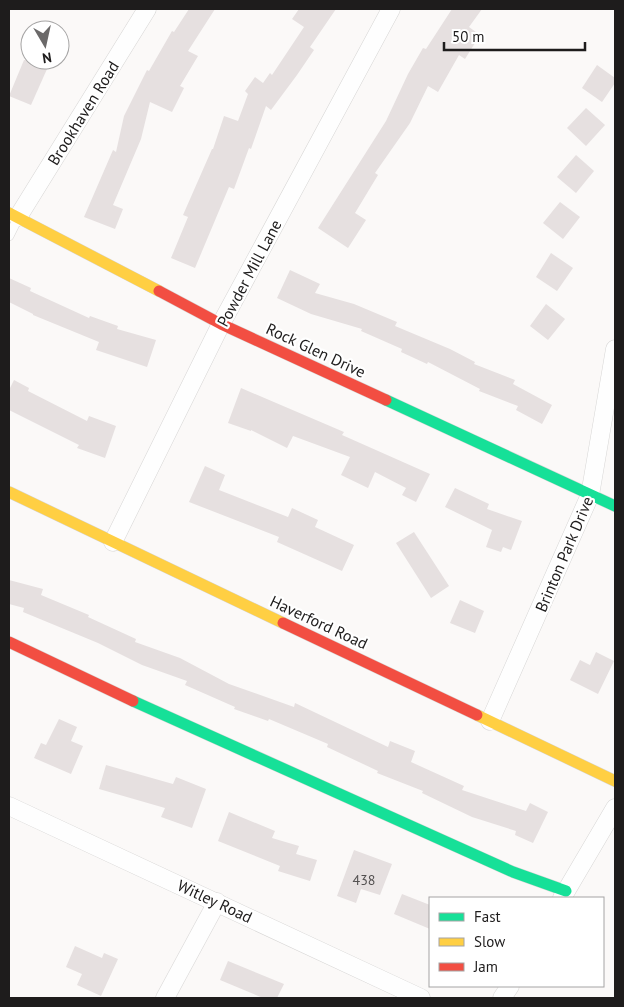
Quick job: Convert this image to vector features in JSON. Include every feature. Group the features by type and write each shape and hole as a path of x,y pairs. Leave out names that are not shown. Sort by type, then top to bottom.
{"street":[{"name":"Brookhaven Road","path":"14,215 147,9"},
{"name":"Powder Mill Lane","path":"113,542 221,324 392,9"},
{"name":"Rock Glen Drive","path":"14,215 221,324 615,506"},
{"name":"Brinton Park Drive","path":"490,722 590,495 615,349"},
{"name":"Haverford Road","path":"9,492 615,781"},
{"path":"9,642 130,700 564,895 615,808"},
{"name":"Witley Road","path":"9,806 420,998"},
{"path":"165,998 217,902"},
{"path":"502,998 509,987"}],"lane":[{"path":"9,236 14,215"}],"building":[{"path":"189,9 215,9 188,51 198,56 180,86 184,88 172,112 150,102 141,139 113,205 123,209 115,229 84,217 113,150 116,152 124,116 147,70 149,71 172,31 174,32"},
{"path":"299,9 336,9 310,47 314,50 297,75 271,110 266,106 234,189 229,187 195,268 171,258 188,217 183,215 213,149 224,116 238,121 248,94 245,91 255,77 263,83 270,73 272,75 304,27 292,19"},
{"path":"452,9 482,9 469,27 480,35 465,59 459,55 438,92 428,86 410,123 375,173 378,175 355,213 366,220 348,248 318,228 386,121 408,74 423,48 426,49"},
{"path":"597,65 615,78 615,83 602,102 582,88"},
{"path":"20,70 47,70 31,105 9,96"},
{"path":"586,108 605,125 586,146 567,128"},
{"path":"576,155 594,171 576,193 557,177"},
{"path":"560,202 580,217 563,239 543,223"},
{"path":"551,253 573,268 557,291 536,277"},
{"path":"290,270 320,284 315,293 354,304 397,322 395,326 450,349 475,362 474,364 515,380 513,384 552,405 542,424 516,410 518,406 479,391 480,389 428,362 427,364 401,352 402,349 361,331 362,329 311,314 277,298"},
{"path":"9,278 31,288 30,291 89,318 90,316 118,326 117,329 156,340 147,367 96,350 99,342 33,315 9,302"},
{"path":"546,304 565,319 548,340 530,326"},
{"path":"14,380 29,388 28,391 87,421 89,416 116,426 105,458 77,448 79,445 9,410 9,390"},
{"path":"241,388 344,432 342,435 430,474 416,502 402,495 406,488 375,472 368,488 341,475 350,457 293,436 287,448 251,430 228,423"},
{"path":"205,466 225,475 219,490 288,517 292,508 318,520 315,527 354,545 342,571 277,542 279,537 189,502"},
{"path":"455,488 489,504 487,509 522,521 511,550 503,547 501,552 486,547 492,530 445,507"},
{"path":"414,532 449,586 431,598 396,543"},
{"path":"9,580 43,589 41,595 89,615 88,617 136,639 135,642 180,658 229,684 294,707 295,703 388,747 390,741 415,751 411,762 464,786 462,790 526,811 530,803 548,812 533,843 515,835 516,831 472,817 422,793 423,791 377,773 378,771 327,747 328,744 269,719 268,721 234,709 235,707 185,685 187,681 142,665 98,643 23,612 24,608 9,604"},
{"path":"460,600 484,611 475,633 450,623"},
{"path":"596,652 614,661 598,694 570,680 580,660 590,665"},
{"path":"59,719 77,727 71,741 83,746 71,774 34,758 41,743 46,745"},
{"path":"106,765 173,784 176,777 206,789 192,828 161,817 165,808 99,789"},
{"path":"229,812 275,831 272,838 299,846 296,854 317,860 310,881 278,871 280,866 218,841"},
{"path":"354,850 392,864 380,895 361,889 356,903 337,896"},
{"path":"402,894 429,905 429,929 394,914"},
{"path":"75,946 102,958 104,953 118,959 101,996 77,985 82,974 66,967"},
{"path":"228,961 284,984 277,998 263,998 220,980"}],"traffic: fast":[{"path":"386,400 615,506"},
{"path":"133,701 513,872 566,891"}],"traffic: slow":[{"path":"9,213 159,291"},
{"path":"9,492 283,623"},
{"path":"477,715 615,781"}],"traffic: jam":[{"path":"159,291 221,324 386,400"},
{"path":"283,623 477,715"},
{"path":"9,642 133,701"}]}
